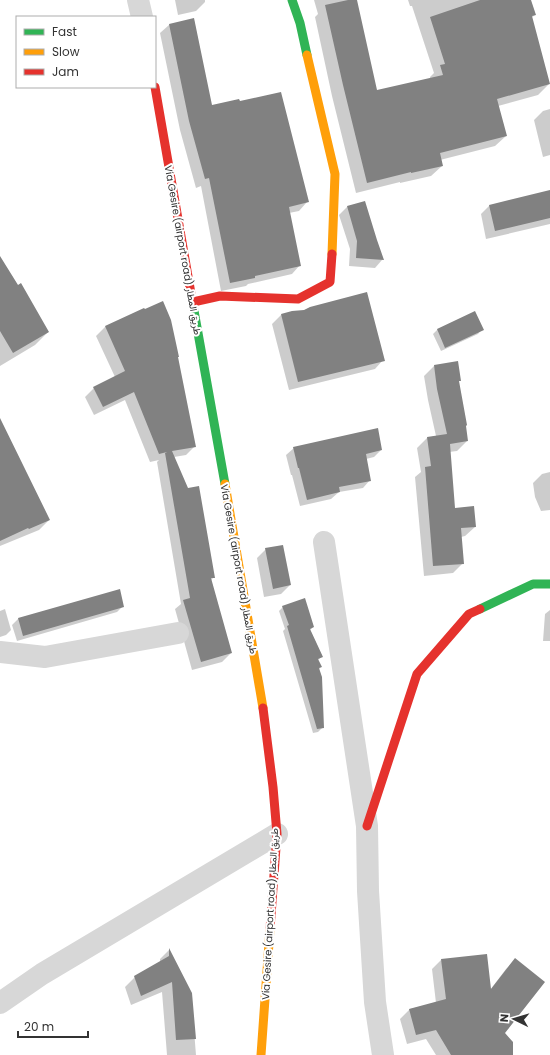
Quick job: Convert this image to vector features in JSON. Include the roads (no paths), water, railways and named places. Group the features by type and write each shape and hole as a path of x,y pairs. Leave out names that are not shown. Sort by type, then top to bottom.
{"street":[{"path":"138,0 142,16"},
{"path":"193,302 220,296 298,299 330,282 335,174 300,23 292,0"},
{"name":"Via Gesire (airport road) طريق المطار","path":"155,88 264,718 273,787 277,834 261,1055"},
{"path":"324,542 367,826 368,891 375,1002 383,1055"},
{"path":"367,826 417,674 469,614 533,584 550,584"},
{"path":"0,652 45,657 178,633"},
{"path":"0,1002 42,974 277,834"}]}
